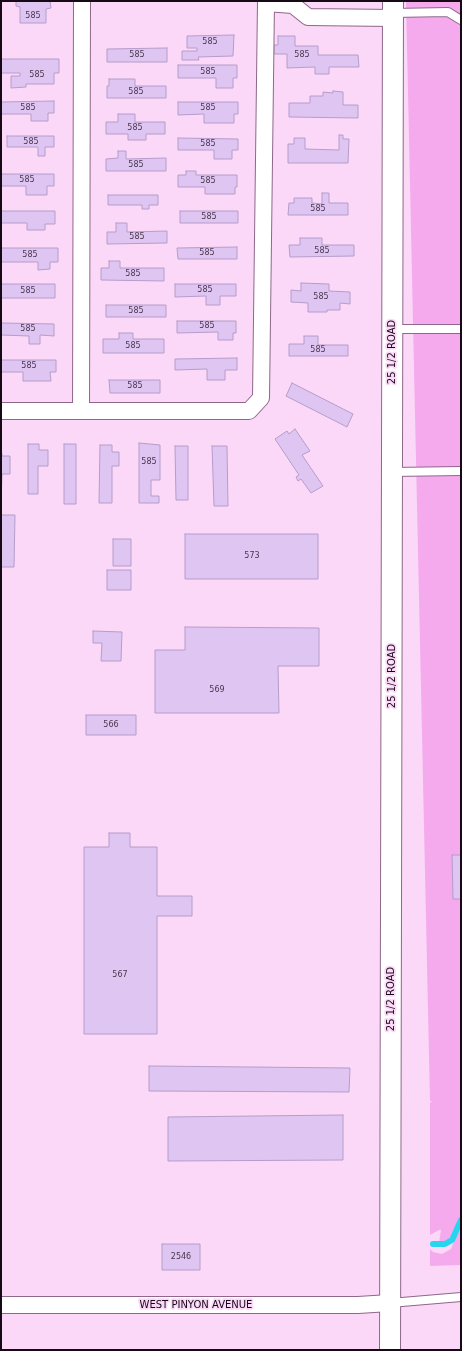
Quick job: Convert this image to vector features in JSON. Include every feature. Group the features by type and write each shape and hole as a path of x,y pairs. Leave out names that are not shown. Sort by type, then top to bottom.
{"street":[{"path":"81,411 82,1"},
{"path":"1,411 249,411 261,398 266,2 295,3 308,17 393,11"},
{"name":"25 1/2 ROAD","path":"390,1350 393,11"},
{"name":"WEST PINYON AVENUE","path":"1,1306 358,1305 390,1303"}],"lane":[{"path":"393,11 448,12 461,20"},
{"path":"392,329 461,329"},
{"path":"392,472 461,471"},
{"path":"390,1303 461,1297"}],"shaded area":[{"path":"406,1 461,1 461,1215 448,1241 439,1243 441,1230 430,1235 430,1103 432,1101 430,1101"},
{"path":"461,1224 461,1265 430,1266 430,1249 433,1252 442,1254 451,1249"}],"building":[{"path":"16,1 50,1 51,8 46,9 46,23 20,23 20,7 16,6"},
{"path":"234,35 233,56 198,57 199,60 182,60 182,51 197,51 197,48 187,48 187,36"},
{"path":"278,36 295,36 295,46 318,46 318,55 358,55 359,67 329,67 329,74 315,74 315,67 287,68 287,54 274,54 274,45 278,45"},
{"path":"167,48 167,62 107,62 107,49"},
{"path":"1,59 59,59 59,73 54,73 54,84 26,84 26,87 11,88 11,76 20,76 20,73 1,73"},
{"path":"178,65 237,65 237,78 233,78 233,88 216,88 216,78 178,78"},
{"path":"109,79 135,79 135,86 166,86 166,98 107,98 107,86 109,86"},
{"path":"333,91 343,92 343,105 358,105 358,118 289,117 289,103 310,103 310,96 323,96 323,92 333,93"},
{"path":"54,101 54,113 48,113 48,121 31,121 31,114 1,114 1,102"},
{"path":"178,102 238,102 238,114 234,114 234,123 204,123 204,114 178,115"},
{"path":"118,114 135,114 135,122 165,122 165,134 146,134 146,140 128,140 128,134 106,134 106,122 118,122"},
{"path":"339,135 343,135 343,139 349,139 348,163 288,163 288,144 294,144 294,138 305,138 305,149 339,150"},
{"path":"7,136 54,136 54,147 45,147 45,156 38,156 38,147 7,147"},
{"path":"178,138 238,139 238,150 232,150 232,159 214,159 214,150 178,150"},
{"path":"118,151 126,151 126,159 166,158 166,171 106,171 106,159 118,158"},
{"path":"186,171 196,171 196,175 237,175 237,187 235,187 235,194 205,194 205,187 178,187 178,175 186,175"},
{"path":"1,174 54,174 54,186 47,186 47,195 26,195 26,186 1,186"},
{"path":"322,193 329,193 329,203 348,203 348,215 288,215 289,203 294,203 294,198 312,198 312,203 322,204"},
{"path":"108,195 158,195 158,205 149,205 149,209 142,209 142,205 108,205"},
{"path":"1,211 55,211 55,224 45,224 45,230 27,230 27,223 1,223"},
{"path":"180,211 238,211 238,223 180,223"},
{"path":"116,223 127,223 127,232 167,231 167,243 107,244 107,232 116,232"},
{"path":"300,238 322,238 322,245 354,245 354,256 290,257 289,245 300,245"},
{"path":"237,247 237,259 178,259 177,248"},
{"path":"1,248 58,248 58,262 50,262 50,269 38,270 38,262 1,262"},
{"path":"109,261 120,261 120,268 164,268 164,281 101,280 101,268 109,268"},
{"path":"301,283 329,284 329,291 350,292 350,304 340,303 340,310 308,312 308,303 291,302 291,290 301,291"},
{"path":"1,284 55,284 55,298 1,298"},
{"path":"175,284 236,284 236,296 220,296 220,305 206,305 206,296 175,297"},
{"path":"106,305 166,305 166,317 106,317"},
{"path":"177,321 236,321 236,333 233,333 233,340 218,340 218,332 177,333"},
{"path":"1,323 54,324 54,336 40,335 40,344 29,344 29,336 1,335"},
{"path":"119,333 133,333 133,339 164,339 164,353 103,353 103,339 119,339"},
{"path":"304,336 318,336 318,345 348,345 348,356 289,356 289,344 304,344"},
{"path":"237,358 237,370 225,370 225,380 207,380 207,369 175,370 175,359"},
{"path":"1,360 56,360 56,372 50,372 51,381 23,381 23,372 1,372"},
{"path":"109,380 160,380 160,393 110,393"},
{"path":"292,383 353,414 347,427 286,396"},
{"path":"295,429 310,451 302,455 323,486 311,493 301,479 298,481 296,477 299,475 275,439 287,431 289,434"},
{"path":"139,443 160,445 160,480 151,480 151,496 159,496 159,503 139,503"},
{"path":"28,444 39,444 39,450 48,450 48,466 38,466 38,494 28,494"},
{"path":"64,444 76,444 76,504 64,504"},
{"path":"1,445 2,456 10,456 10,474 2,474 1,504"},
{"path":"100,445 112,445 112,452 119,452 119,466 112,466 112,503 99,503"},
{"path":"175,446 188,446 188,500 176,500"},
{"path":"212,446 227,446 228,506 214,506"},
{"path":"1,515 15,515 14,567 1,567"},
{"path":"185,534 318,534 318,579 185,579"},
{"path":"113,539 131,539 131,566 113,566"},
{"path":"107,570 131,570 131,590 107,590"},
{"path":"185,627 319,628 319,666 278,666 279,713 155,713 155,650 185,650"},
{"path":"93,631 122,632 121,661 101,661 102,643 93,643"},
{"path":"86,715 136,715 136,735 86,735"},
{"path":"109,833 130,833 130,847 157,847 157,896 192,896 192,916 157,916 157,1034 84,1034 84,847 109,847"},
{"path":"452,855 461,855 461,899 453,899"},
{"path":"149,1066 350,1068 349,1092 149,1091"},
{"path":"343,1115 343,1160 168,1161 168,1117"},
{"path":"162,1244 200,1244 200,1270 162,1270"}],"waterway":[{"path":"433,1244 445,1244 452,1240 461,1220"}]}
